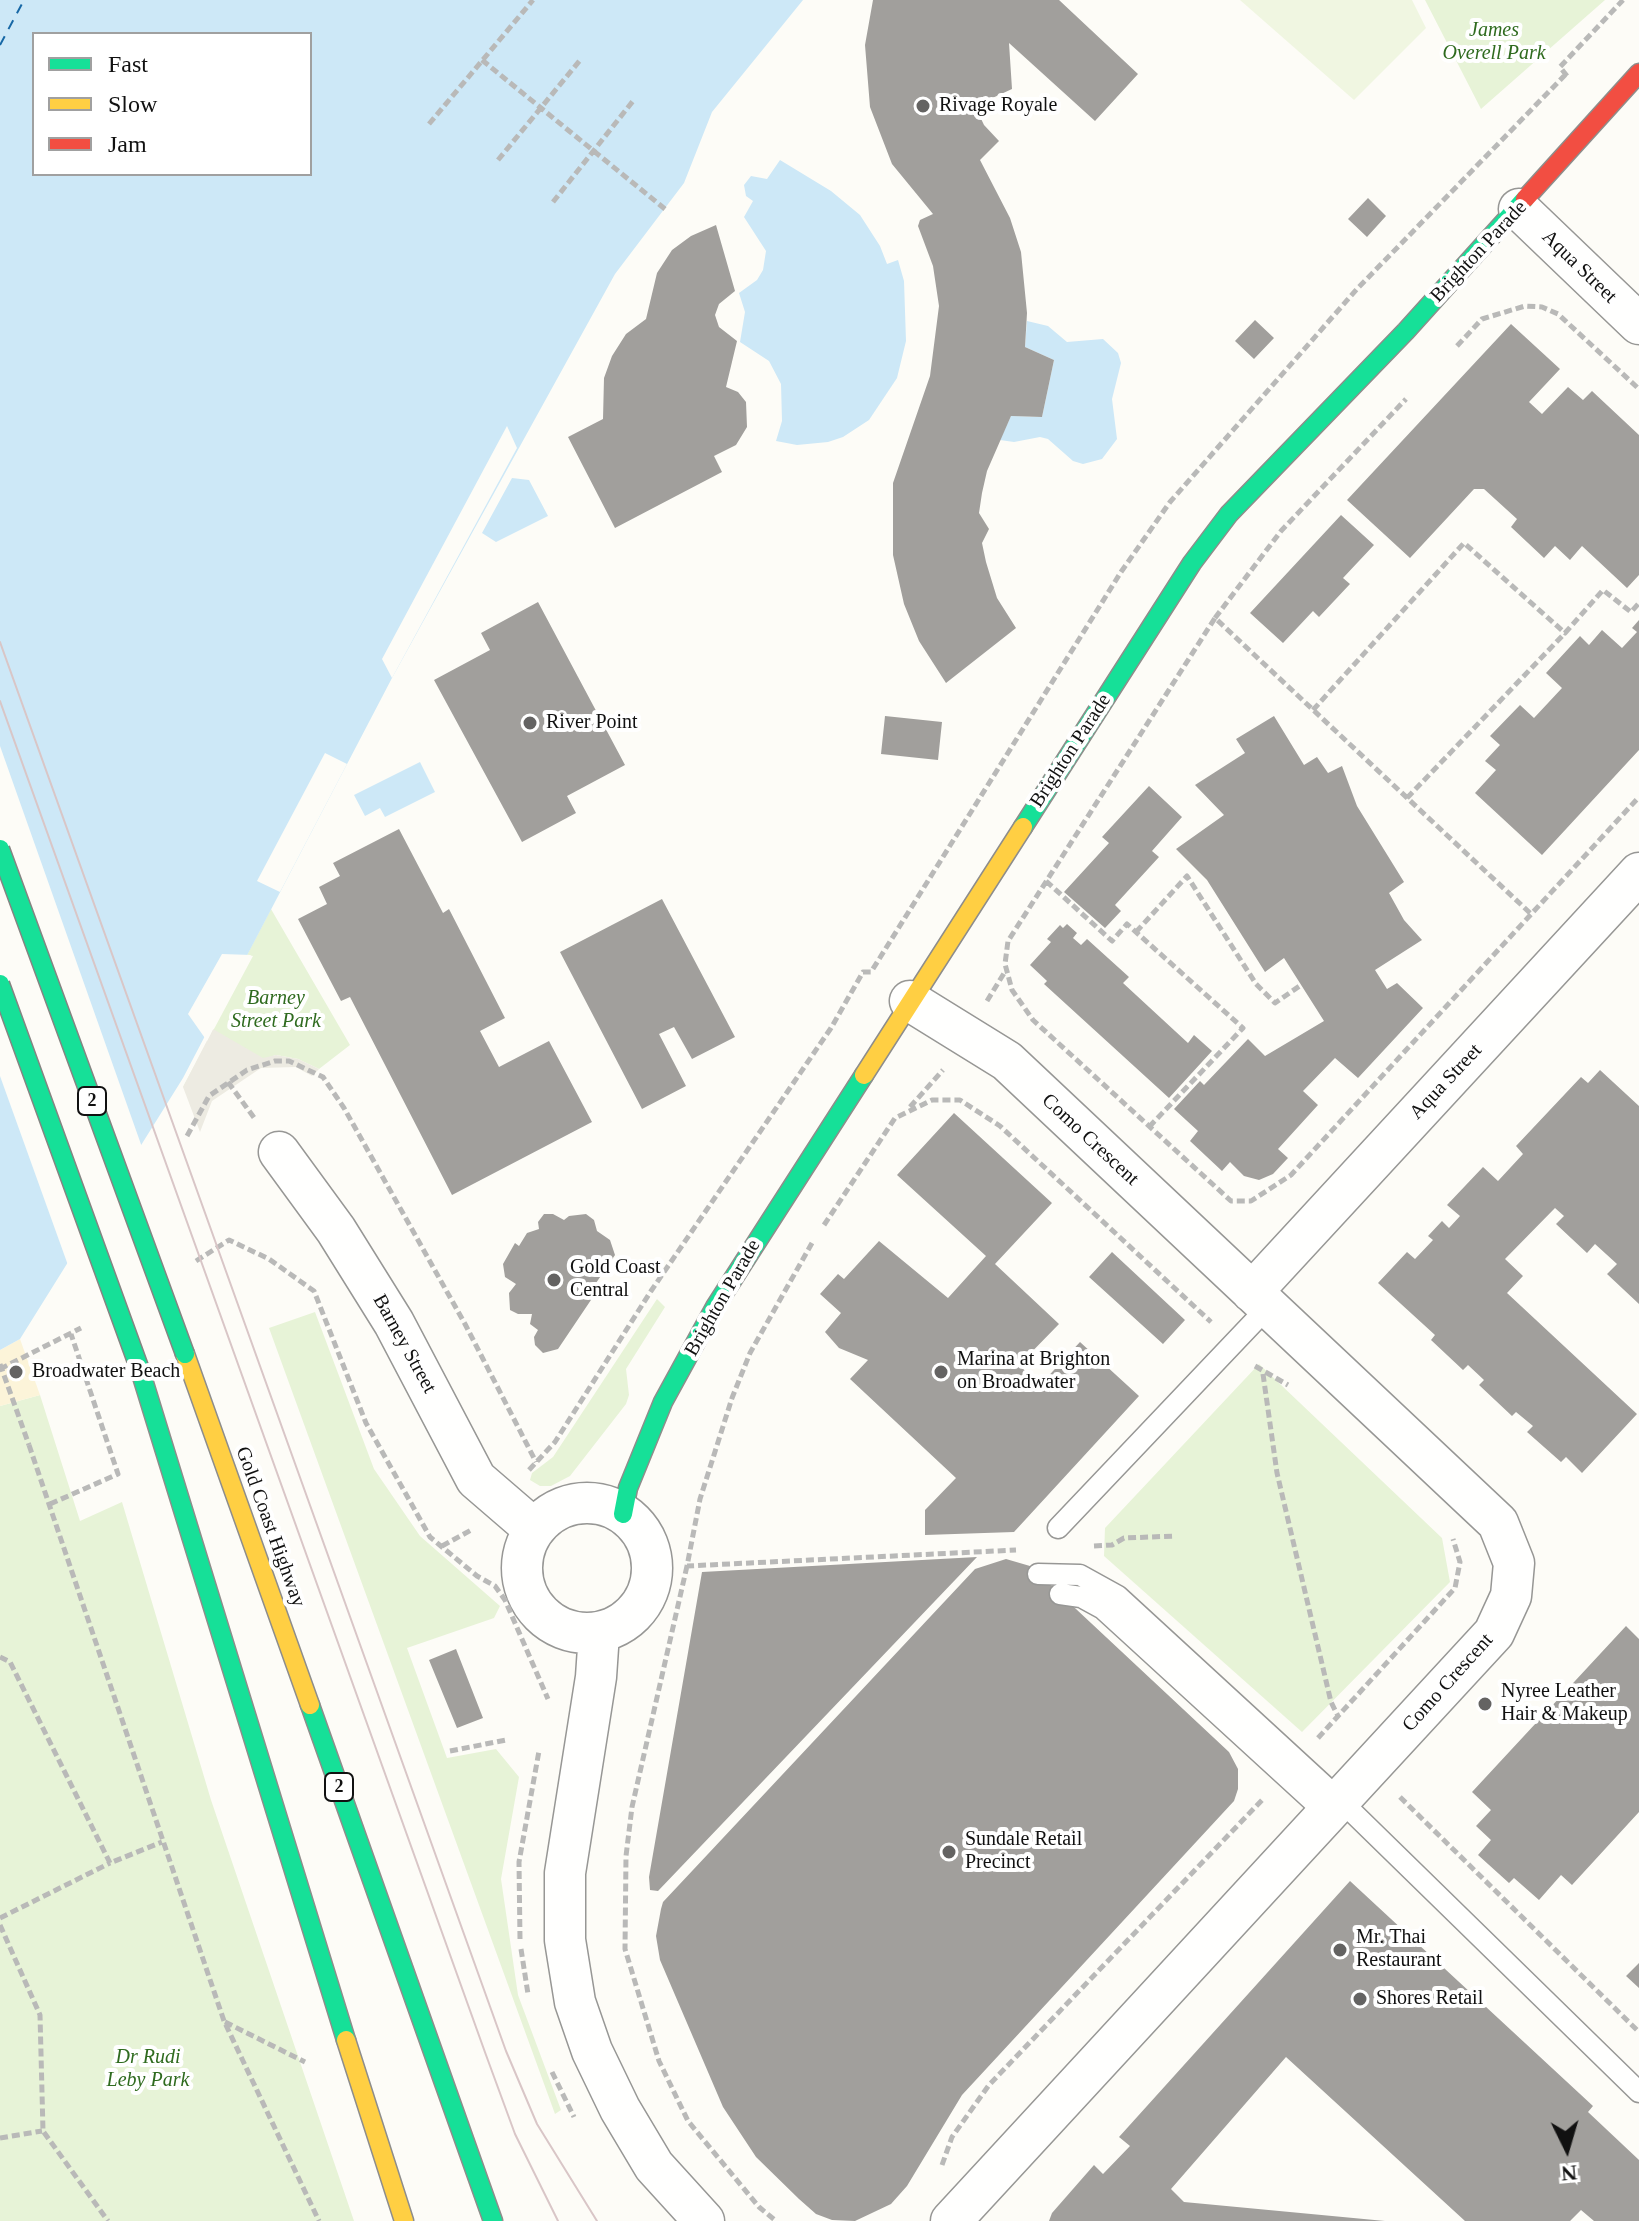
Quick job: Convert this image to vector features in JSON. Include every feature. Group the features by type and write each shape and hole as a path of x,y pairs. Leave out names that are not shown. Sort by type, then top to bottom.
{"main road":[{"name":"Brighton Parade","path":"623,1514 628,1488 663,1402 715,1307 1192,563 1229,514 1519,209 1639,73"},
{"name":"Gold Coast Highway","path":"0,849 185,1354 493,2221"},
{"name":"2","path":"0,984 140,1370 404,2221"}],"street":[{"name":"Aqua Street","path":"1519,209 1639,324"},
{"name":"Aqua Street","path":"1260,1299 1639,873"},
{"name":"Como Crescent","path":"910,1001 1007,1061 1498,1523 1514,1563 1511,1596 1494,1633 951,2221"},
{"name":"Barney Street","path":"279,1152 336,1230 394,1323 476,1479 534,1529"},
{"path":"585,1503 605,1505 623,1514 646,1539 652,1555 649,1590 630,1618 599,1633 560,1628 531,1603 521,1566 525,1546 534,1529 548,1515 585,1503"},
{"path":"599,1633 596,1677 565,1873 565,1940 575,2002 592,2051 620,2109 654,2166 704,2221"}],"lane":[{"path":"1058,1528 1234,1344 1260,1299"},
{"path":"1038,1574 1080,1575 1118,1596 1291,1769"},
{"path":"1060,1594 1081,1597 1103,1609 1291,1769 1639,2092"}],"path":[{"path":"429,124 533,0"},
{"path":"1602,115 1560,67 1623,0"},
{"path":"498,160 581,59"},
{"path":"482,60 665,209"},
{"path":"553,202 633,101"},
{"path":"1450,352 1482,319 1525,306 1542,307 1564,319 1639,389"},
{"path":"1408,397 1281,531 1215,618 1008,941 1005,964 1012,990 1033,1020 1231,1201 1251,1201 1291,1175 1639,797"},
{"path":"1313,710 1464,543 1565,633"},
{"path":"1407,798 1603,590 1631,612 1639,603"},
{"path":"1215,618 1530,913"},
{"path":"1136,932 1187,876 1256,984 1275,1003 1301,985"},
{"path":"1046,881 1112,941 1127,924 1243,1028 1150,1126"},
{"path":"776,2221 759,2207 688,2121 659,2061 625,1949 626,1856 632,1807 715,1444 750,1353 812,1244 895,1118 909,1108 932,1100 960,1100 1000,1126 1263,1373 1290,1387"},
{"path":"190,1265 229,1240 269,1259 314,1291 366,1423 423,1525 430,1537 477,1576 495,1586 550,1703"},
{"path":"84,1327 0,1366 50,1504 224,2021 319,2221"},
{"path":"50,1504 118,1474 71,1334"},
{"path":"1263,1373 1277,1473 1331,1702 1338,1716"},
{"path":"938,2177 952,2137 989,2085 1291,1769 1455,1588 1460,1562 1446,1532"},
{"path":"1081,1547 1112,1545 1124,1538 1176,1536"},
{"path":"687,1566 1019,1550"},
{"path":"0,1657 10,1662 110,1863"},
{"path":"1328,1727 1639,2032"},
{"path":"450,1751 506,1740"},
{"path":"529,2002 517,1909 519,1862 534,1765 543,1743"},
{"path":"0,1918 110,1863 162,1842"},
{"path":"0,1925 40,2015 43,2131 108,2221"},
{"path":"224,2021 363,2091"},
{"path":"548,2062 576,2122"},
{"path":"0,2138 43,2131"}],"green space":[{"path":"1240,0 1412,0 1426,28 1354,100"},
{"name":"James Overell Park","path":"1425,0 1605,0 1481,109"},
{"name":"Barney Street Park","path":"271,909 350,1045 319,1069 298,1059 276,1055 183,1087 253,956 247,955"},
{"path":"657,1299 665,1307 626,1369 629,1395 626,1404 570,1476 551,1486 540,1486 530,1480 532,1473 553,1457"},
{"path":"315,1312 374,1469 420,1536 500,1606 494,1618 407,1648 447,1758 496,1749 519,1777 501,1879 518,1995 561,2110 555,2114 269,1328"},
{"path":"1259,1364 1442,1538 1450,1582 1302,1732 1104,1556 1105,1528"},
{"name":"Dr Rudi Leby Park","path":"40,1395 80,1521 122,1502 211,1800 354,2221 0,2221 0,1406"}],"sand":[{"name":"Broadwater Beach","path":"20,1339 40,1395 0,1406 0,1350"}],"shaded area":[{"path":"213,1029 263,1058 276,1055 298,1059 319,1069 312,1076 296,1067 261,1068 212,1101 200,1132 183,1087"}],"water":[{"path":"0,0 803,0 712,112 684,183 615,274 392,678 183,1078 20,1339 0,1350"},
{"path":"780,160 831,191 860,215 880,246 887,264 898,260 904,281 906,341 897,378 869,420 843,437 828,442 797,445 776,441 782,421 781,384 769,361 740,342 745,312 739,293 757,280 763,270 766,251 744,217 753,201 746,196 744,185 751,176 767,179"},
{"path":"1027,321 1048,326 1067,342 1103,339 1118,353 1121,363 1112,399 1117,439 1102,459 1083,464 1073,461 1048,439 1040,437 1014,442 1000,440 1011,416 1042,417 1054,360 1025,347"},
{"path":"512,478 529,480 548,516 496,542 482,533"},
{"path":"420,762 435,792 385,817 380,808 365,816 354,795"}],"pier":[{"path":"507,426 517,448 392,678 382,659"},
{"path":"0,746 143,1150 69,1268 0,1076"},
{"path":"325,753 347,764 280,892 257,881"},
{"path":"222,954 251,955 207,1041 188,1014"}],"building":[{"path":"873,0 1059,0 1138,74 1095,121 1009,43 1012,89 975,106 984,125 999,141 980,160 1010,218 1021,252 1027,313 1025,347 1054,360 1042,417 1011,416 987,471 979,513 989,529 982,543 997,598 1016,628 946,683 919,641 904,604 893,555 893,483 930,376 939,306 933,266 918,226 920,220 933,214 892,164 870,107 865,45"},
{"path":"1368,198 1386,216 1367,237 1348,219"},
{"path":"716,225 735,291 719,304 715,315 719,327 737,341 726,387 738,392 746,402 747,427 736,445 714,456 722,472 615,528 568,437 603,419 604,378 612,356 626,334 646,319 657,273 672,250 691,236"},
{"path":"1255,320 1274,338 1254,359 1235,341"},
{"path":"1511,324 1560,369 1529,402 1542,414 1568,387 1583,400 1592,391 1639,435 1639,575 1627,588 1582,546 1570,560 1555,546 1544,558 1511,527 1517,519 1484,489 1474,489 1410,558 1347,500"},
{"path":"1341,515 1374,545 1343,578 1350,584 1319,617 1313,611 1283,643 1250,613"},
{"name":"River Point","path":"538,602 625,765 567,796 576,813 522,842 434,680 490,650 481,633"},
{"path":"1639,620 1639,750 1542,855 1475,793 1496,770 1485,761 1500,745 1490,736 1520,705 1534,718 1562,688 1546,673 1580,636 1589,645 1602,630 1622,648 1637,632 1632,628"},
{"path":"885,716 942,722 938,760 881,754"},
{"path":"1274,716 1304,765 1317,757 1328,773 1342,766 1357,806 1404,882 1389,893 1404,920 1422,940 1375,970 1387,989 1397,983 1423,1008 1358,1078 1335,1058 1303,1091 1318,1105 1278,1149 1288,1158 1273,1174 1259,1180 1244,1176 1230,1162 1222,1171 1190,1141 1198,1131 1174,1109 1200,1081 1204,1085 1248,1039 1265,1056 1324,1021 1284,958 1265,972 1207,880 1176,849 1224,815 1195,785 1245,753 1236,739"},
{"path":"1149,786 1182,817 1152,851 1159,857 1115,905 1121,911 1105,928 1064,892 1109,843 1102,837"},
{"path":"399,829 443,913 449,909 505,1018 480,1031 499,1067 549,1041 592,1122 452,1195 350,997 341,1001 298,919 327,904 319,887 340,876 333,863"},
{"path":"662,899 735,1037 692,1059 674,1027 659,1034 686,1086 642,1109 560,952"},
{"path":"1067,924 1077,933 1073,938 1081,945 1087,939 1129,977 1123,983 1188,1043 1194,1035 1212,1051 1169,1098 1044,984 1047,981 1030,965 1051,942 1047,939 1060,925 1063,928"},
{"path":"1600,1070 1639,1106 1639,1304 1607,1274 1617,1264 1595,1244 1587,1253 1556,1224 1564,1216 1555,1208 1505,1259 1523,1276 1507,1293 1637,1414 1582,1473 1566,1457 1561,1462 1527,1432 1533,1426 1516,1412 1512,1416 1479,1385 1484,1380 1468,1365 1463,1370 1431,1340 1435,1335 1378,1283 1407,1252 1415,1259 1433,1240 1428,1236 1442,1221 1449,1228 1460,1216 1447,1205 1483,1167 1498,1181 1523,1154 1516,1146 1581,1077 1588,1083"},
{"name":"Marina at Brighton on Broadwater","path":"954,1113 1052,1203 995,1264 1059,1324 1019,1365 1040,1385 1080,1342 1139,1396 1014,1532 925,1535 925,1510 956,1478 850,1379 868,1360 839,1348 825,1332 841,1313 820,1294 838,1274 844,1279 879,1241 948,1298 986,1256 897,1175"},
{"name":"Gold Coast Central","path":"544,1214 553,1214 564,1220 569,1216 586,1214 594,1220 597,1231 610,1240 615,1255 594,1286 595,1294 558,1349 543,1353 535,1345 534,1337 538,1330 530,1324 532,1314 518,1314 510,1310 509,1293 516,1284 505,1277 503,1264 515,1243 519,1246 527,1233 539,1229 538,1222"},
{"path":"1112,1252 1185,1320 1163,1344 1089,1277"},
{"path":"977,1557 658,1891 650,1890 649,1877 702,1572"},
{"name":"Sundale Retail Precinct","path":"1006,1559 1030,1566 1229,1752 1238,1769 1238,1789 1234,1801 962,2095 907,2186 891,2204 855,2221 832,2220 816,2214 756,2157 723,2107 660,1960 656,1936 661,1909 663,1902 975,1569"},
{"path":"1626,1626 1639,1639 1639,1812 1572,1885 1561,1875 1539,1900 1514,1878 1509,1883 1478,1855 1491,1840 1476,1826 1491,1810 1472,1792"},
{"path":"456,1649 483,1718 457,1728 429,1660"},
{"name":"Shores Retail","path":"1350,1881 1593,2106 1588,2112 1639,2160 1639,2221 1594,2221 1581,2210 1570,2221 1465,2221 1286,2057 1171,2189 1184,2202 1385,2221 1049,2221 1052,2213 1094,2165 1103,2174 1130,2146 1119,2137"},
{"path":"1639,1963 1639,1988 1626,1976"}],"ferry route":[{"path":"0,45 24,0"}],"tram line":[{"path":"0,642 506,2051 537,2124 597,2221"},
{"path":"0,701 515,2134 558,2221"}],"traffic: fast":[{"path":"1023,827 1192,563 1229,514 1406,331 1525,199"},
{"path":"0,849 185,1354"},
{"path":"0,984 140,1370"},
{"path":"623,1514 628,1488 663,1402 715,1307 864,1075"},
{"path":"140,1370 346,2040"},
{"path":"310,1705 493,2221"}],"traffic: slow":[{"path":"864,1075 1023,827"},
{"path":"185,1354 310,1705"},
{"path":"346,2040 404,2221"}],"traffic: jam":[{"path":"1525,199 1639,73"}],"place":[{"name":"Rivage Royale","path":"923,106"},
{"name":"River Point","path":"530,723"},
{"name":"Gold Coast Central","path":"554,1280"},
{"name":"Broadwater Beach","path":"16,1372"},
{"name":"Marina at Brighton on Broadwater","path":"941,1372"},
{"name":"Nyree Leather Hair & Makeup","path":"1485,1704"},
{"name":"Sundale Retail Precinct","path":"949,1852"},
{"name":"Mr. Thai Restaurant","path":"1340,1950"},
{"name":"Shores Retail","path":"1360,1999"}]}
